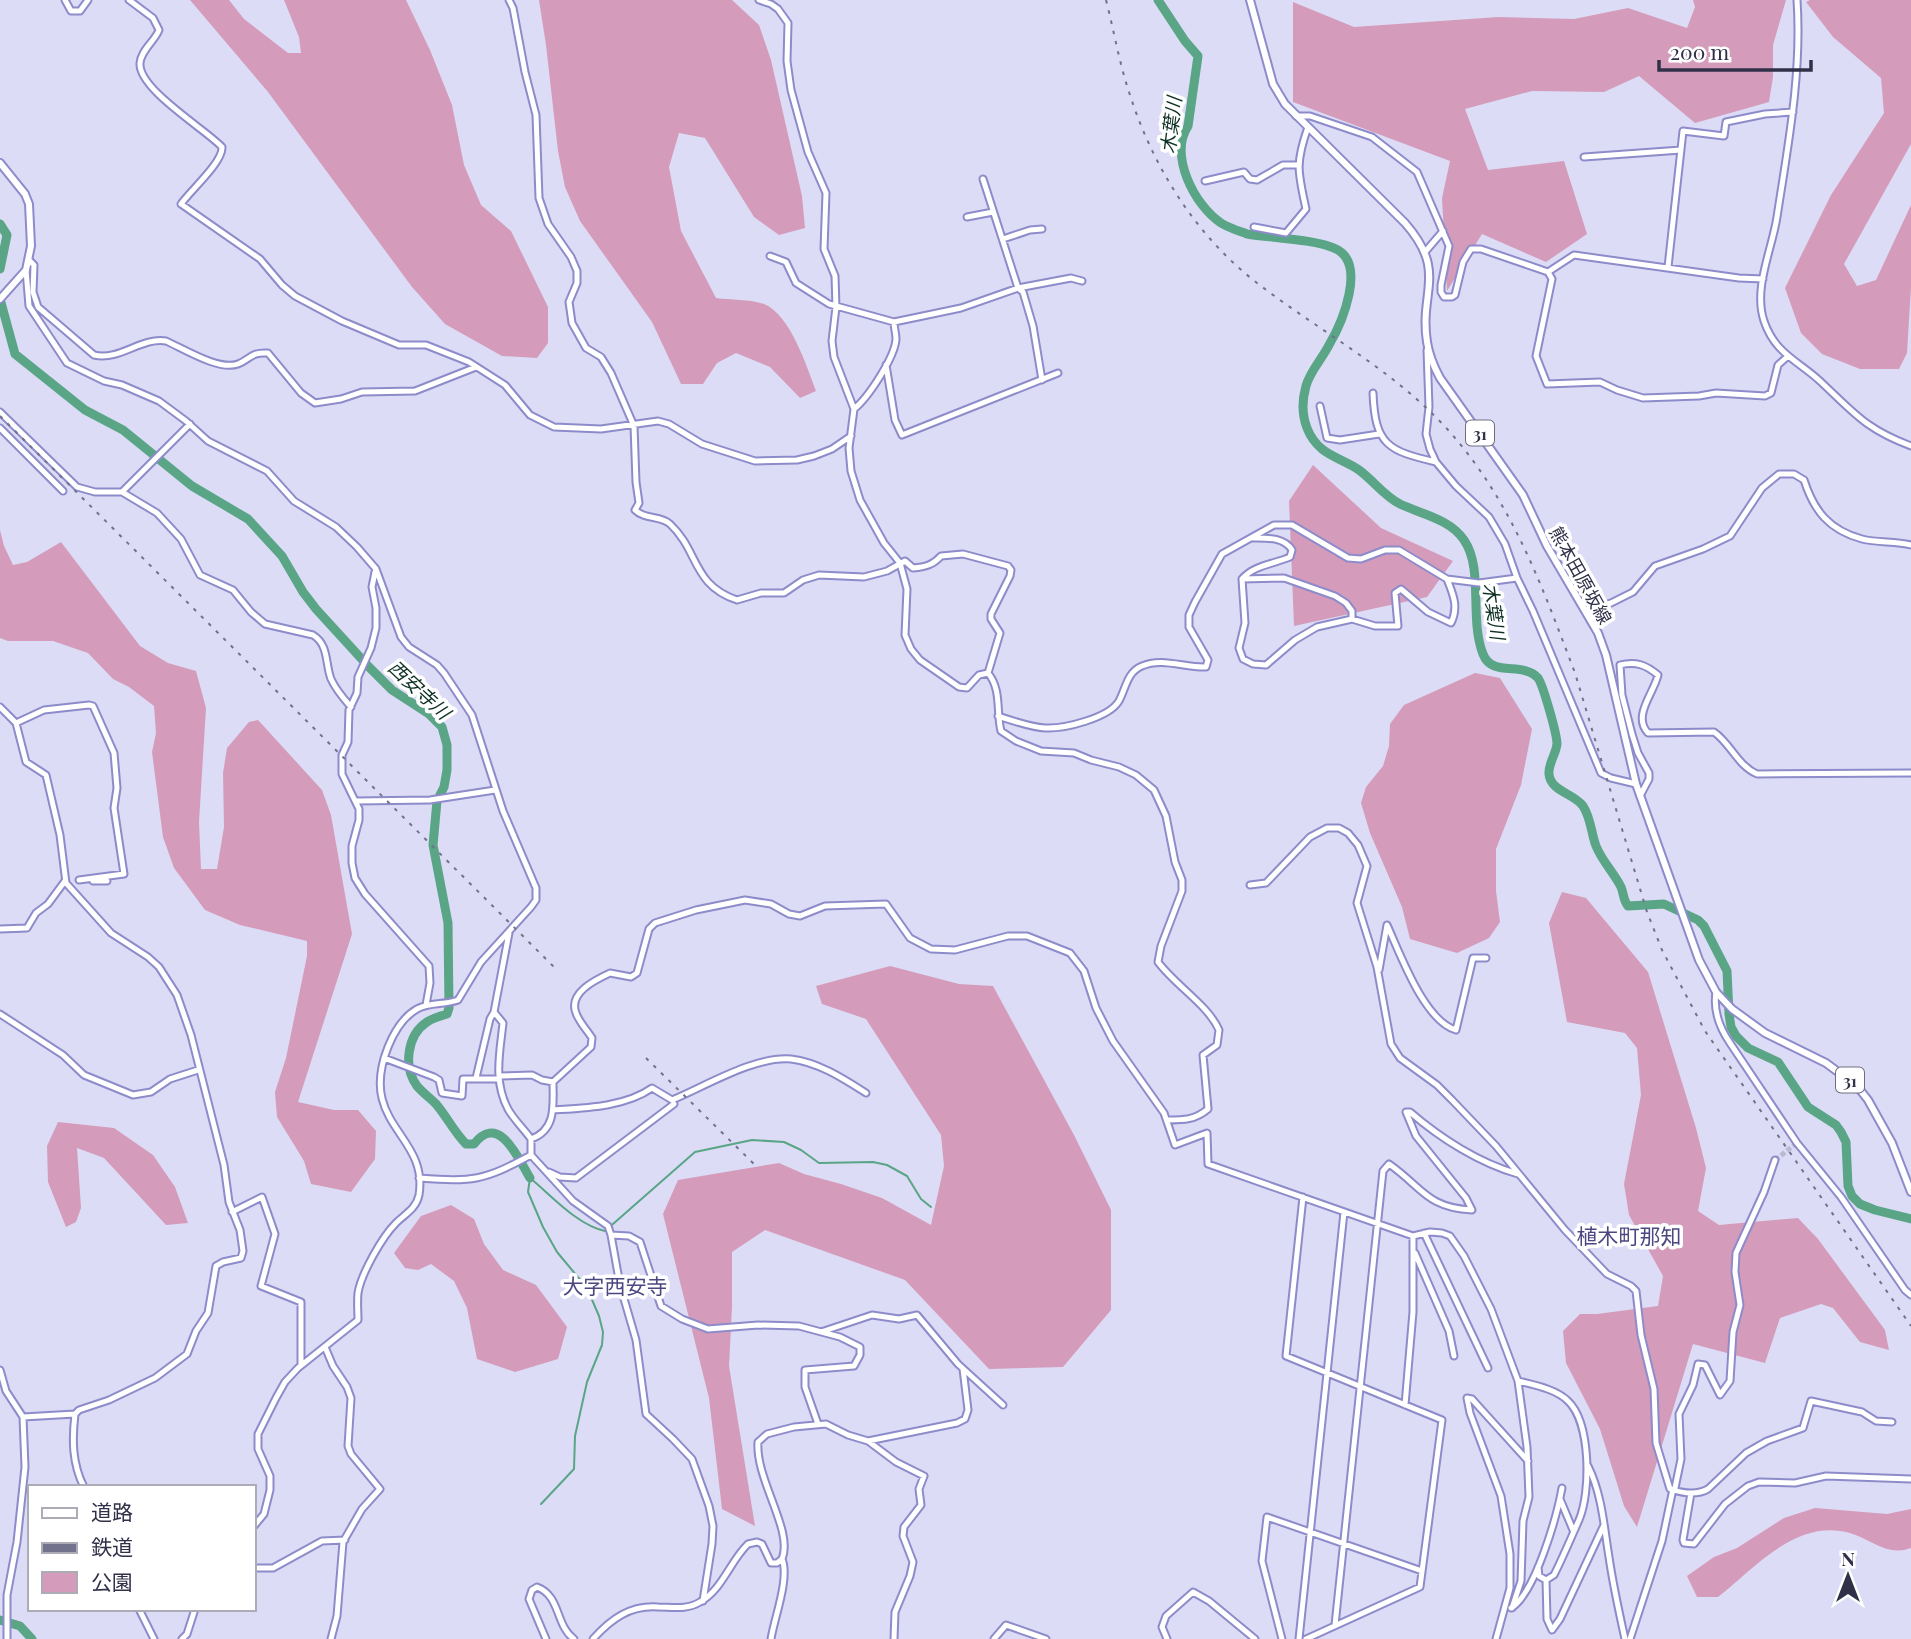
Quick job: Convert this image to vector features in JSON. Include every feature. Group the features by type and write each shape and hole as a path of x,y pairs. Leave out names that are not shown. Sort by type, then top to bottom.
{"main road":[{"name":"熊本田原坂線","path":"1250,0 1273,84 1296,116 1417,236 1425,252 1430,282 1427,341 1432,362 1440,378 1523,495 1558,567 1598,633 1606,655 1636,784 1699,960 1716,992 1739,1015 1765,1034 1826,1063 1857,1086 1892,1143 1911,1192"},
{"path":"0,163 25,194 29,204 31,246 26,270 1,298"}],"street":[{"path":"65,0 71,11 80,11 88,0"},
{"path":"129,0 153,18 159,30 140,61 142,73 176,111 222,147 222,153 212,167 181,204 260,259 295,296 322,311 400,345 426,345 477,367 505,385 530,415 554,427 601,429 658,421 669,424 702,444 755,461 797,460 814,456 832,449 851,436"},
{"path":"509,0 536,115 539,198 548,224 571,257 577,271 577,283 569,302 572,323 586,348 601,357 611,373 634,426 639,503 635,510 641,516 667,521 709,586 718,593 737,600 761,593 784,593 808,578 819,575 864,578 887,571 905,561 913,568 923,567 936,562 941,555 963,554 1008,566 1011,570 1010,576 991,614 991,619 1000,633 988,673"},
{"path":"761,0 778,9 788,23 787,61 791,90 808,152 825,192 824,249 835,276 836,307 832,341 834,357 854,409 849,447 851,471 860,500 884,543 900,564 907,589 905,635 920,660 959,687 967,688 979,675 988,673"},
{"path":"1797,0 1798,75 1777,216 1763,279 1760,305 1763,320 1770,335 1787,356 1811,373 1870,427 1911,446"},
{"path":"1668,267 1683,131 1724,136 1726,122 1765,114 1793,112"},
{"path":"1296,116 1310,116 1372,137 1409,165 1423,183 1449,246 1441,285 1444,297 1455,295 1463,262 1471,248 1548,272 1552,279 1536,356 1547,384 1600,382 1643,398 1716,393 1765,396 1771,393 1778,365 1787,356"},
{"path":"1254,228 1286,233 1306,209 1298,157 1308,127"},
{"path":"1584,157 1681,150"},
{"path":"1205,181 1244,172 1257,180 1283,165 1298,165"},
{"path":"983,179 1017,288 1023,292 1033,326 1042,380"},
{"path":"967,217 993,212"},
{"path":"1003,239 1042,229"},
{"path":"1425,252 1443,231"},
{"path":"1548,272 1574,255 1763,279"},
{"path":"770,256 786,262 796,283 836,307 894,322 961,308 1017,288 1071,278 1082,281"},
{"path":"29,260 34,265 33,292 38,307 94,355 113,356 158,340 166,341 218,365 234,365 252,354 268,353 301,393 315,403 341,399 362,391 415,391 477,367"},
{"path":"26,270 29,306 67,363 104,381 122,385 159,401 208,441 267,471 294,501 337,527 358,547 376,569 401,637 409,646 437,665 472,715 495,790 536,888 536,900 481,962 458,1000 426,1005 414,1010 393,1034 384,1058 380,1082 382,1102 388,1118 414,1155 419,1178 419,1195 415,1205 394,1225 361,1282 358,1320 301,1365 285,1382 258,1434 258,1449 270,1475 270,1483 264,1514 256,1524"},
{"path":"854,409 868,394 886,365 896,340 894,322"},
{"path":"1427,341 1429,407 1426,434 1436,462 1456,486 1489,517 1511,555 1517,578 1601,773 1636,784"},
{"path":"886,365 895,420 902,435 1058,373"},
{"path":"1373,393 1379,434 1401,454 1436,462"},
{"path":"1320,406 1327,439 1340,440 1379,434"},
{"path":"0,412 77,487 95,492 122,492 157,513 180,540 200,575 233,590 265,624 318,638 324,645 335,687 351,707"},
{"path":"122,492 190,424"},
{"path":"0,428 63,491"},
{"path":"1585,610 1611,603 1633,592 1655,566 1730,536 1762,488 1779,474 1794,474 1804,480 1811,502 1829,525 1863,539 1911,545"},
{"path":"998,716 1044,728 1082,722 1112,710 1119,702 1130,675 1145,664 1206,667 1208,660 1189,627 1189,615 1222,554 1274,525 1292,525 1349,558 1361,559 1385,550 1399,550 1447,579 1479,583 1517,578"},
{"path":"1253,538 1283,541 1293,550 1290,557 1247,573 1242,579 1245,623 1239,648 1243,659 1253,664 1266,665 1308,631 1352,619 1375,626 1398,626 1395,593 1401,589 1428,612 1451,623 1455,606 1447,579"},
{"path":"376,569 372,587 376,628 371,648 358,677 351,707 348,742 342,755 342,774 359,809 352,846 352,863 355,878 365,894 425,959 430,971 426,1005"},
{"path":"1242,579 1284,578 1335,596 1352,611 1352,619"},
{"path":"1640,796 1649,779 1649,773 1638,753 1622,695 1620,665 1636,663 1648,667 1658,675 1642,713 1644,729 1648,733 1714,732 1738,760 1757,774 1911,773"},
{"path":"988,673 994,680 1002,731 1016,741 1041,751 1074,753 1119,767 1146,782 1163,804 1175,862 1182,880 1182,891 1161,946 1158,962 1204,1009 1219,1030 1217,1045 1203,1055 1208,1109 1191,1120 1167,1120"},
{"path":"0,929 27,928 36,913 45,908 66,882 124,874 116,822 117,788 113,748 93,706 44,710 16,723"},
{"path":"0,707 16,723 26,762 46,775 60,835 66,882 111,933 159,967 177,995 189,1025 198,1070 223,1160 232,1212 240,1230 243,1255 216,1266 208,1313 196,1331 190,1352 177,1364 155,1378 75,1414 23,1417"},
{"path":"356,801 430,800 495,790"},
{"path":"1250,885 1266,883 1317,832 1327,828 1339,828 1348,833 1358,845 1367,866 1357,903 1378,977 1388,1036 1394,1052 1452,1100 1607,1274 1636,1291 1641,1335 1654,1389 1656,1443 1668,1487 1691,1493 1701,1493 1708,1489 1746,1453 1767,1441 1803,1429 1811,1401 1861,1412 1876,1422 1892,1422"},
{"path":"531,1139 542,1133 552,1119 553,1082 590,1047 592,1038 575,1012 575,1000 583,989 610,973 631,977 637,973 649,929 655,923 696,910 745,900 771,904 789,914 800,916 825,906 886,904 910,938 931,949 955,950 1008,936 1027,936 1057,946 1070,953 1084,971 1096,1008 1113,1041 1157,1102 1167,1120 1175,1145 1207,1133 1209,1164 1413,1236 1442,1233 1450,1236 1464,1256 1490,1308 1518,1381 1528,1461 1529,1497 1524,1521 1521,1581 1512,1608"},
{"path":"1378,977 1387,925 1407,970 1433,1012 1443,1023 1456,1030 1473,958 1486,958"},
{"path":"476,1079 494,1012 509,930"},
{"path":"1716,992 1714,1002 1719,1026 1797,1143 1841,1197 1864,1234 1911,1295"},
{"path":"494,1012 503,1023 498,1077 501,1095 509,1111 531,1139 531,1155 573,1201 608,1226 620,1285 636,1340 646,1414 692,1459 709,1506 713,1526 712,1544 703,1601"},
{"path":"0,1014 63,1055 84,1075 133,1095 151,1092 170,1079 198,1070"},
{"path":"384,1058 439,1080 442,1093 462,1096 463,1079 532,1075 553,1082"},
{"path":"553,1110 597,1107 644,1094 652,1088 672,1100 758,1063 791,1059 842,1077 866,1093"},
{"path":"545,1170 560,1177 576,1178 674,1104"},
{"path":"1335,1625 1381,1177 1389,1164 1427,1198 1457,1209 1472,1210 1466,1198 1416,1136 1406,1112 1410,1112 1453,1143 1507,1171 1520,1174"},
{"path":"419,1178 458,1181 477,1179 493,1175 531,1155"},
{"path":"1630,1639 1662,1541 1681,1459 1679,1414 1693,1385 1698,1364 1705,1365 1720,1395 1730,1381 1733,1332 1740,1305 1735,1272 1736,1253 1765,1192 1775,1160"},
{"path":"232,1212 262,1197 275,1234 261,1286 301,1302 301,1365"},
{"path":"1303,1197 1286,1356 1442,1420 1420,1587 1306,1639"},
{"path":"1299,1639 1344,1212"},
{"path":"1424,1233 1488,1368"},
{"path":"611,1235 629,1236 640,1242 662,1306 682,1319 708,1329 786,1324 847,1339 861,1350 854,1366 805,1370 805,1387 818,1424"},
{"path":"1405,1405 1413,1312 1413,1236"},
{"path":"1413,1250 1449,1331 1454,1356"},
{"path":"818,1333 872,1315 899,1319 917,1315 963,1369 1003,1405"},
{"path":"325,1347 333,1366 348,1387 351,1398 348,1446 351,1454 380,1489 362,1508 345,1540 337,1616 331,1639"},
{"path":"868,1441 944,1426 965,1419 968,1410 963,1369"},
{"path":"0,1370 6,1391 23,1417 24,1483 8,1595 7,1639"},
{"path":"1518,1381 1550,1390 1570,1402 1581,1420 1588,1466 1596,1487 1625,1639"},
{"path":"1496,1639 1510,1588 1510,1555 1501,1496 1467,1398 1472,1399 1528,1461"},
{"path":"75,1414 74,1456 83,1485"},
{"path":"593,1639 605,1625 620,1614 639,1608 684,1608 703,1601 715,1590 748,1544 762,1544 771,1563 782,1559 785,1552 784,1535 760,1468 758,1443 767,1434 818,1424 827,1424 848,1435 868,1441 896,1462 924,1476 919,1489 920,1506 904,1527 904,1536 913,1562 895,1612 894,1639"},
{"path":"1546,1580 1554,1575 1580,1519 1588,1466"},
{"path":"1691,1493 1683,1540 1689,1545 1700,1538 1735,1494 1759,1482 1795,1483 1826,1475 1911,1479"},
{"path":"1505,1611 1523,1598 1538,1567 1562,1488"},
{"path":"1560,1499 1573,1530"},
{"path":"1282,1639 1262,1561 1267,1517 1422,1571"},
{"path":"1546,1580 1547,1619 1552,1630 1560,1619 1604,1525"},
{"path":"256,1568 273,1568 322,1541 345,1540"},
{"path":"771,1639 784,1577 785,1566 782,1559"},
{"path":"1538,1567 1539,1576 1546,1580"},
{"path":"546,1639 529,1599 532,1590 537,1587 547,1591 557,1607 567,1634 574,1639"},
{"path":"1167,1639 1162,1627 1166,1616 1193,1592 1209,1601 1255,1639"},
{"path":"140,1611 155,1639"},
{"path":"182,1639 187,1634 194,1611"},
{"path":"994,1639 1006,1625 1046,1639"}],"green space":[{"path":"190,0 229,0 244,19 288,53 301,53 299,37 284,0 406,0 452,105 464,165 481,205 511,231 548,307 548,343 537,358 502,356 445,324 412,287 268,92"},
{"path":"539,0 732,0 759,25 771,60 802,196 805,228 779,235 754,217 705,138 679,133 669,167 681,231 716,298 758,302 782,318 796,342 816,391 800,398 770,367 736,353 717,363 703,384 681,384 652,322 580,221 565,187"},
{"path":"1693,0 1786,0 1773,45 1773,77 1769,102 1695,123 1639,76 1604,92 1532,91 1465,109 1488,170 1564,161 1587,234 1546,262 1482,234 1447,291 1442,198 1450,161 1293,102 1293,2 1354,27 1498,17 1574,19 1628,8 1687,28 1695,7"},
{"path":"1911,0 1911,144 1844,264 1857,286 1876,280 1911,205 1911,287 1907,353 1899,369 1860,369 1822,354 1801,333 1785,288 1831,195 1884,113 1881,78 1833,37 1806,2"},
{"path":"1313,465 1381,528 1453,561 1427,597 1294,626 1289,501"},
{"path":"0,530 13,565 27,562 61,542 140,646 168,663 196,671 206,708 199,822 201,869 217,869 224,827 223,773 227,748 249,722 258,720 322,790 331,815 352,934 298,1102 334,1110 358,1110 376,1131 375,1159 351,1192 311,1184 304,1161 277,1117 275,1092 286,1058 307,956 307,941 240,925 205,910 174,868 163,837 152,752 156,733 154,706 129,687 113,679 88,653 53,641 8,641 0,638"},
{"path":"1475,673 1500,678 1532,729 1521,785 1496,849 1496,891 1500,922 1489,938 1457,953 1410,939 1402,907 1370,833 1361,803 1366,787 1383,766 1389,746 1390,724 1404,705"},
{"path":"1562,892 1586,898 1648,972 1706,1168 1698,1211 1719,1225 1798,1218 1818,1239 1885,1330 1889,1350 1860,1342 1833,1308 1821,1304 1780,1318 1765,1363 1693,1344 1637,1527 1624,1506 1600,1429 1566,1363 1563,1331 1580,1314 1658,1306 1663,1276 1629,1215 1624,1184 1641,1095 1637,1048 1625,1033 1567,1022 1549,923"},
{"path":"890,966 959,984 993,986 1074,1135 1111,1210 1111,1310 1063,1367 989,1369 905,1280 765,1230 732,1252 729,1366 755,1526 722,1509 709,1398 663,1214 678,1180 779,1163 804,1174 882,1198 931,1225 944,1166 941,1135 866,1019 822,1004 816,986"},
{"path":"58,1122 114,1128 153,1155 175,1187 188,1223 166,1225 104,1158 77,1148 81,1208 76,1222 66,1227 48,1182 47,1146"},
{"path":"451,1205 474,1219 484,1244 503,1270 536,1285 567,1327 558,1359 515,1372 477,1359 467,1308 454,1281 431,1264 418,1270 405,1268 394,1253 421,1216"},
{"path":"1815,1508 1887,1514 1911,1509 1911,1548 1887,1549 1850,1533 1830,1530 1812,1533 1778,1548 1718,1597 1697,1597 1687,1576 1714,1557 1737,1548 1784,1518"}],"waterway":[{"name":"木葉川","path":"1158,0 1198,56 1188,126 1181,151 1187,179 1202,204 1221,223 1247,234 1305,241 1336,249 1345,257 1350,267 1351,280 1345,309 1334,335 1310,375 1305,391 1304,418 1311,437 1322,449 1359,470 1394,501 1443,522 1464,540 1473,565 1477,626 1483,654 1493,665 1524,670 1538,678 1557,744 1549,770 1550,780 1583,806 1596,846 1621,887 1626,904 1664,904 1698,920 1704,926 1727,971 1729,1014 1736,1036 1748,1048 1778,1062 1808,1107 1836,1125 1846,1142 1848,1186 1852,1196 1860,1204 1875,1210 1911,1219"},
{"name":"西安寺川","path":"0,224 7,235 0,269"},
{"name":"西安寺川","path":"0,299 15,354 85,410 123,430 192,486 248,519 282,556 316,609 369,667 392,690 429,714 442,727 447,745 447,770 444,787 437,801 433,845 448,923 449,1008 447,1014 427,1022 415,1035 409,1052 410,1070 417,1086 436,1104 466,1144 474,1144 483,1135 500,1135 514,1150 530,1178"},
{"path":"541,1504 574,1469 575,1436 587,1382 602,1345 603,1332 587,1288 557,1252 543,1227 528,1192 530,1178 584,1223 605,1231 695,1152 752,1140 784,1142 819,1163 873,1162 887,1165 907,1176 921,1199 931,1207"},
{"path":"0,1620 20,1626 32,1639"}],"tunnel":[{"path":"1775,1160 1797,1143"}],"railway":[{"path":"1106,0 1122,69 1139,120 1164,174 1197,224 1238,267 1261,286 1406,390 1449,431 1491,487 1523,546 1575,673 1647,912 1662,950 1705,1031 1911,1326"},
{"path":"0,416 556,969"},
{"path":"646,1058 754,1164"}],"district":[{"name":"植木町那知","path":"1629,1235"},
{"name":"大字西安寺","path":"615,1285"}]}
